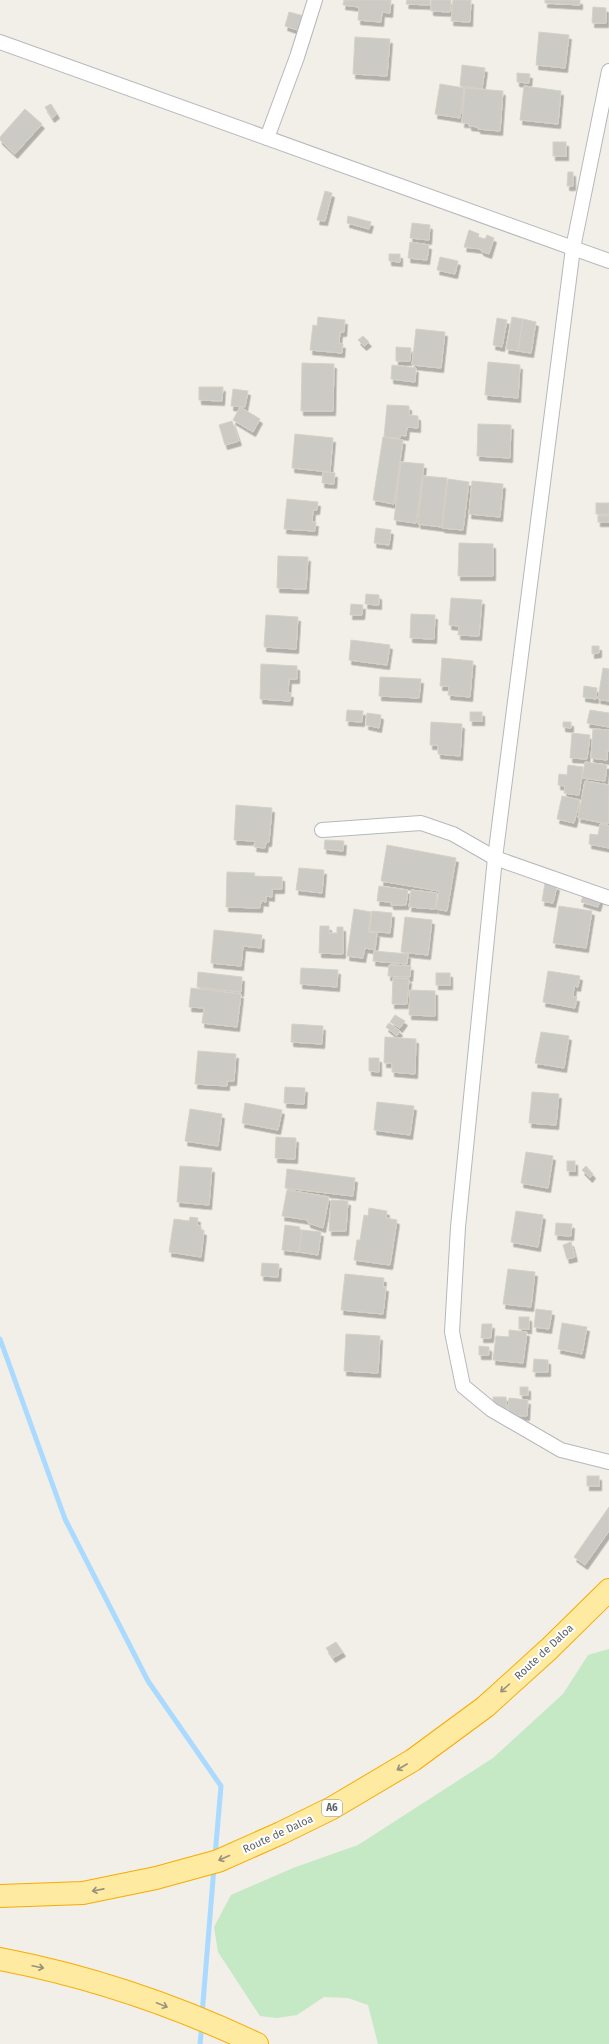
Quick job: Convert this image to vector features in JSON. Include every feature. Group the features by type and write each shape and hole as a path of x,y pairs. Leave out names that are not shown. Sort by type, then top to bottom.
{"highway":[{"name":"Route de Daloa","path":"0,1896 83,1893 156,1878 218,1861 332,1808 413,1760 485,1707 608,1593"},
{"path":"0,1959 64,1972 133,1993 257,2044"}],"street":[{"path":"268,138 297,57 315,0"},
{"path":"0,42 609,261"},
{"path":"609,71 573,248 495,858 458,1227 452,1332 462,1386 492,1410 561,1450 609,1462"},
{"path":"322,830 421,823 453,834 495,858 609,898"}],"green space":[{"path":"609,1649 609,2044 378,2044 368,2005 348,1998 324,1997 297,2015 277,2018 260,2016 218,1952 214,1927 231,1895 293,1868 358,1845 493,1758 563,1694 588,1655"}],"building":[{"path":"344,0 391,0 390,13 382,12 381,22 358,20 359,7 343,5"},
{"path":"407,0 430,0 430,5 406,4"},
{"path":"431,0 451,0 450,12 431,11"},
{"path":"453,0 471,0 470,22 451,21"},
{"path":"545,0 580,0 580,5 545,3"},
{"path":"593,7 606,8 606,23 592,23"},
{"path":"289,12 304,16 300,31 285,26"},
{"path":"539,32 569,35 565,68 536,65"},
{"path":"355,37 390,39 387,76 353,74"},
{"path":"462,65 485,68 482,89 460,86"},
{"path":"517,73 530,74 529,83 517,82"},
{"path":"440,84 464,88 460,118 435,114"},
{"path":"524,86 561,91 558,124 520,120"},
{"path":"465,88 503,91 500,131 478,129 478,127 469,126 469,123 462,123"},
{"path":"51,104 57,114 52,118 45,107"},
{"path":"25,109 42,124 15,154 0,140 0,137"},
{"path":"553,142 566,142 566,156 553,156"},
{"path":"568,172 573,172 573,186 567,186"},
{"path":"325,191 332,193 325,221 317,220"},
{"path":"348,216 371,222 369,229 347,223"},
{"path":"412,223 430,225 429,240 410,238"},
{"path":"469,230 479,234 478,237 485,239 487,235 494,238 489,254 481,251 481,249 464,247"},
{"path":"410,242 429,245 427,260 408,258"},
{"path":"389,254 400,254 400,262 389,261"},
{"path":"440,257 458,261 455,274 437,270"},
{"path":"318,317 345,320 344,332 340,332 339,343 343,344 342,353 310,350 313,325 317,326"},
{"path":"512,317 523,319 518,351 506,349"},
{"path":"497,318 507,320 502,347 493,345"},
{"path":"523,319 536,322 531,353 518,351"},
{"path":"416,329 445,332 441,368 412,365"},
{"path":"363,336 369,342 364,346 358,340"},
{"path":"396,347 411,348 410,361 396,361"},
{"path":"488,362 520,365 518,398 485,395"},
{"path":"302,363 334,364 333,411 301,411"},
{"path":"392,365 416,368 415,382 391,379"},
{"path":"199,387 223,387 222,401 199,400"},
{"path":"233,389 248,391 245,407 231,406"},
{"path":"387,405 409,406 409,415 418,416 418,428 407,427 406,436 400,435 400,438 384,437"},
{"path":"240,407 260,419 253,432 233,420"},
{"path":"232,421 239,441 225,445 219,425"},
{"path":"478,424 511,425 510,458 477,456"},
{"path":"295,434 333,438 330,472 292,468"},
{"path":"383,437 403,440 394,504 373,500"},
{"path":"401,462 424,464 416,523 394,520"},
{"path":"323,472 335,473 334,484 322,483"},
{"path":"423,476 447,478 442,527 418,524"},
{"path":"448,479 469,482 463,530 442,528"},
{"path":"472,481 503,484 500,517 469,514"},
{"path":"287,499 318,502 317,510 313,510 312,522 316,522 315,531 284,529"},
{"path":"596,503 609,503 609,514 596,514"},
{"path":"598,516 609,516 609,522 598,522"},
{"path":"376,528 391,530 389,545 374,543"},
{"path":"459,543 493,544 493,576 458,576"},
{"path":"278,556 308,557 306,589 277,588"},
{"path":"366,594 379,595 379,605 365,604"},
{"path":"451,598 482,600 479,636 458,635 459,626 449,625"},
{"path":"351,604 363,605 362,615 350,615"},
{"path":"411,614 435,615 434,639 410,638"},
{"path":"266,615 298,617 296,649 264,647"},
{"path":"351,640 390,645 387,665 349,660"},
{"path":"592,646 599,646 599,653 592,654"},
{"path":"442,658 473,661 470,697 448,695 449,686 440,686"},
{"path":"261,664 297,666 297,679 289,679 288,693 291,693 290,701 260,699"},
{"path":"603,668 609,669 609,701 598,699"},
{"path":"380,677 421,679 419,698 379,696"},
{"path":"584,686 597,688 596,699 583,697"},
{"path":"347,710 363,711 362,722 346,721"},
{"path":"590,710 609,713 609,727 587,723"},
{"path":"470,712 482,712 482,721 470,721"},
{"path":"367,713 381,715 379,728 366,725"},
{"path":"431,722 462,724 460,756 438,754 438,745 430,745"},
{"path":"563,722 571,722 571,728 563,727"},
{"path":"593,729 609,730 609,751 607,751 607,760 591,758"},
{"path":"572,733 590,735 587,759 570,758"},
{"path":"585,762 607,765 605,781 582,778"},
{"path":"568,765 583,767 579,795 564,793 565,786 558,785 559,774 567,775"},
{"path":"585,781 609,785 608,824 578,818"},
{"path":"562,796 580,800 574,823 557,819"},
{"path":"236,805 272,808 269,842 266,842 265,848 254,847 255,841 234,840"},
{"path":"600,824 609,826 609,848 589,844 590,834 598,835"},
{"path":"325,840 344,841 343,851 324,849"},
{"path":"387,845 456,858 447,911 436,909 439,891 381,881"},
{"path":"299,868 324,870 322,893 296,890"},
{"path":"227,872 255,873 254,876 282,877 282,889 272,889 272,897 266,896 266,902 261,901 260,908 226,907"},
{"path":"545,883 557,886 553,903 542,901"},
{"path":"379,886 408,890 406,905 391,905 391,902 377,901"},
{"path":"411,890 437,893 435,909 409,907"},
{"path":"584,893 601,897 598,907 581,902"},
{"path":"559,906 592,911 586,948 553,943"},
{"path":"354,909 371,912 368,932 377,933 375,950 365,948 363,958 347,956"},
{"path":"372,911 392,913 390,933 370,931"},
{"path":"405,917 432,920 428,955 401,952"},
{"path":"320,926 329,926 329,933 337,933 337,927 343,927 343,954 319,953"},
{"path":"214,930 262,935 261,948 243,946 241,966 211,963"},
{"path":"374,951 408,954 407,964 373,961"},
{"path":"389,965 411,966 410,977 388,976"},
{"path":"301,968 338,970 337,987 300,984"},
{"path":"548,971 580,976 578,987 574,986 573,997 577,997 575,1008 543,1002"},
{"path":"198,972 242,977 241,992 197,987"},
{"path":"436,973 450,973 450,985 436,985"},
{"path":"393,978 409,979 407,1004 392,1004"},
{"path":"191,988 241,994 237,1027 202,1023 204,1008 189,1007"},
{"path":"410,990 435,991 435,1016 409,1015"},
{"path":"395,1015 405,1021 400,1028 390,1022"},
{"path":"389,1023 400,1031 397,1036 386,1027"},
{"path":"292,1024 323,1026 322,1044 291,1042"},
{"path":"541,1032 569,1036 564,1068 535,1063"},
{"path":"385,1037 416,1039 415,1074 392,1072 392,1063 384,1063"},
{"path":"198,1051 236,1054 234,1081 227,1081 227,1086 195,1084"},
{"path":"369,1058 379,1058 379,1072 369,1071"},
{"path":"285,1087 305,1088 304,1104 284,1103"},
{"path":"532,1092 559,1094 556,1125 529,1123"},
{"path":"377,1102 414,1106 410,1135 374,1130"},
{"path":"245,1103 282,1110 278,1130 242,1123"},
{"path":"190,1109 222,1114 218,1146 185,1141"},
{"path":"276,1137 296,1138 295,1159 275,1158"},
{"path":"526,1152 553,1156 548,1188 521,1183"},
{"path":"567,1161 575,1161 575,1171 567,1171"},
{"path":"180,1166 212,1168 209,1205 177,1202"},
{"path":"586,1166 593,1174 590,1178 582,1170"},
{"path":"287,1169 355,1178 353,1196 285,1188"},
{"path":"287,1190 329,1197 323,1228 308,1223 308,1220 282,1216"},
{"path":"331,1200 348,1201 346,1231 329,1231"},
{"path":"369,1208 387,1211 386,1218 397,1220 390,1265 354,1260 357,1240 360,1240 364,1215 368,1216"},
{"path":"516,1211 543,1215 538,1247 511,1242"},
{"path":"190,1217 198,1218 197,1225 201,1226 201,1230 204,1231 201,1257 169,1252 174,1219 189,1221"},
{"path":"556,1223 572,1224 571,1236 555,1235"},
{"path":"285,1225 300,1227 299,1229 302,1230 299,1252 282,1250"},
{"path":"302,1230 321,1232 318,1255 299,1252"},
{"path":"571,1242 575,1257 567,1259 563,1245"},
{"path":"262,1263 279,1264 278,1277 261,1276"},
{"path":"508,1269 535,1272 531,1307 503,1304"},
{"path":"345,1274 384,1278 383,1287 386,1287 383,1314 341,1310"},
{"path":"536,1309 552,1311 549,1329 534,1327"},
{"path":"519,1317 529,1317 529,1329 519,1329"},
{"path":"562,1323 587,1327 582,1354 558,1349"},
{"path":"482,1324 492,1324 491,1338 481,1338"},
{"path":"509,1330 527,1332 523,1363 493,1360 496,1336 509,1337"},
{"path":"346,1334 380,1336 378,1373 344,1371"},
{"path":"479,1346 489,1347 489,1355 479,1355"},
{"path":"534,1359 548,1360 548,1372 533,1372"},
{"path":"520,1387 528,1387 528,1395 520,1395"},
{"path":"493,1397 506,1397 507,1410 493,1410"},
{"path":"509,1398 528,1400 527,1416 508,1415"},
{"path":"587,1476 599,1476 599,1486 587,1486"},
{"path":"609,1507 609,1531 585,1565 574,1557"},
{"path":"336,1642 343,1652 333,1658 326,1648"}],"waterway":[{"path":"0,1339 65,1519 148,1681 221,1786 215,1856"},
{"path":"202,2015 214,1867"},
{"path":"200,2044 202,2025"}]}
